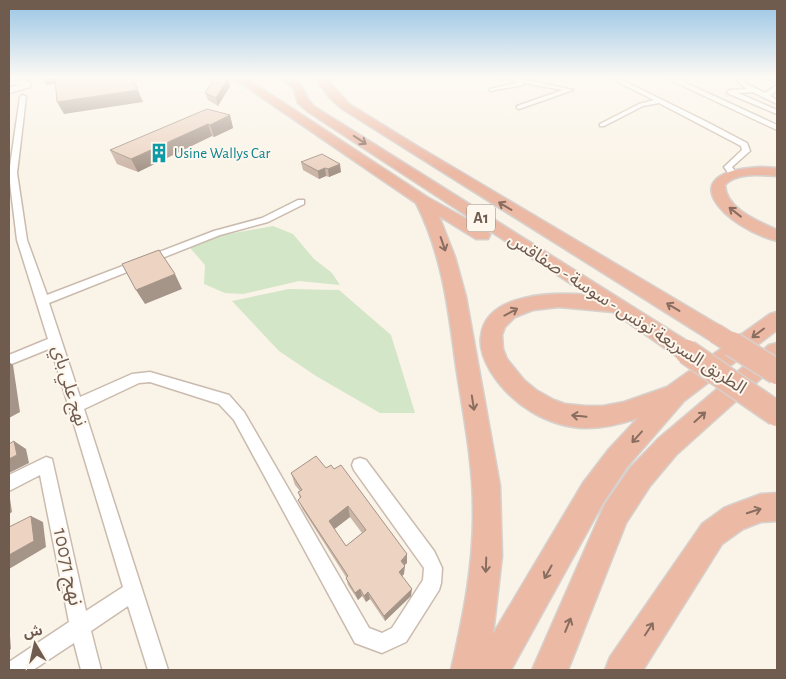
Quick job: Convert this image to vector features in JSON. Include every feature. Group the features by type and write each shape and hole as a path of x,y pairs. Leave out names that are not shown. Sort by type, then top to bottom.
{"highway":[{"path":"284,109 422,200 559,279 591,288"},
{"name":"الطريق السريعة تونس - سوسة - صفاقس","path":"311,109 619,306 777,414"},
{"path":"349,109 412,149"},
{"name":"الطريق السريعة تونس - سوسة - صفاقس","path":"366,109 404,139 412,149 715,333 772,362"},
{"path":"777,172 749,172 734,175 719,184 718,193 721,199 742,218 777,236"},
{"path":"422,200 442,240 452,276 486,486 488,528 486,575 479,628 469,670"},
{"path":"619,306 565,300 532,304 514,309 502,317 494,328 491,344 492,352 508,380 517,389 539,405 566,415 594,418 607,416 676,394"},
{"path":"492,670 592,493 618,458 676,394 777,318"},
{"path":"550,670 616,514 640,477 667,447 772,362"},
{"path":"623,670 712,534 734,518 761,508 777,507"}],"street":[{"name":"نهج علي باي","path":"20,109 13,173 22,240 43,301 158,670"},
{"path":"602,126 634,109"},
{"path":"675,109 744,144 746,151 728,167 734,175"},
{"path":"735,109 777,128"},
{"path":"43,301 217,233 265,220 301,202"},
{"path":"9,360 55,341"},
{"path":"75,406 137,378 150,378 224,399 239,416 362,636 382,643 399,635 432,583 433,568 428,557 360,465"},
{"name":"نهج 10071","path":"9,483 46,464 80,628 91,670"},
{"path":"15,670 134,591"}],"green space":[{"path":"273,226 293,234 314,259 332,273 340,285 299,281 243,294 225,293 204,284 205,265 191,249 191,245 206,238"},
{"path":"289,289 339,290 391,335 415,413 380,413 316,376 279,351 232,301"}],"building":[{"path":"207,109 230,115 131,159 110,150"},
{"path":"322,154 340,164 318,171 301,162"},
{"path":"159,250 175,274 136,290 122,264"},
{"path":"14,441 17,455 9,459 9,444"},
{"path":"316,456 326,468 331,465 334,469 341,465 407,554 401,561 405,566 399,572 412,589 384,616 368,592 364,596 360,589 355,593 346,578 348,576 298,500 301,497 298,492 302,490 291,473","holes":["348,506 366,530 346,546 329,521"]},
{"path":"31,516 34,541 9,555 9,527"}],"place":[{"name":"Usine Wallys Car","path":"159,153"}]}
